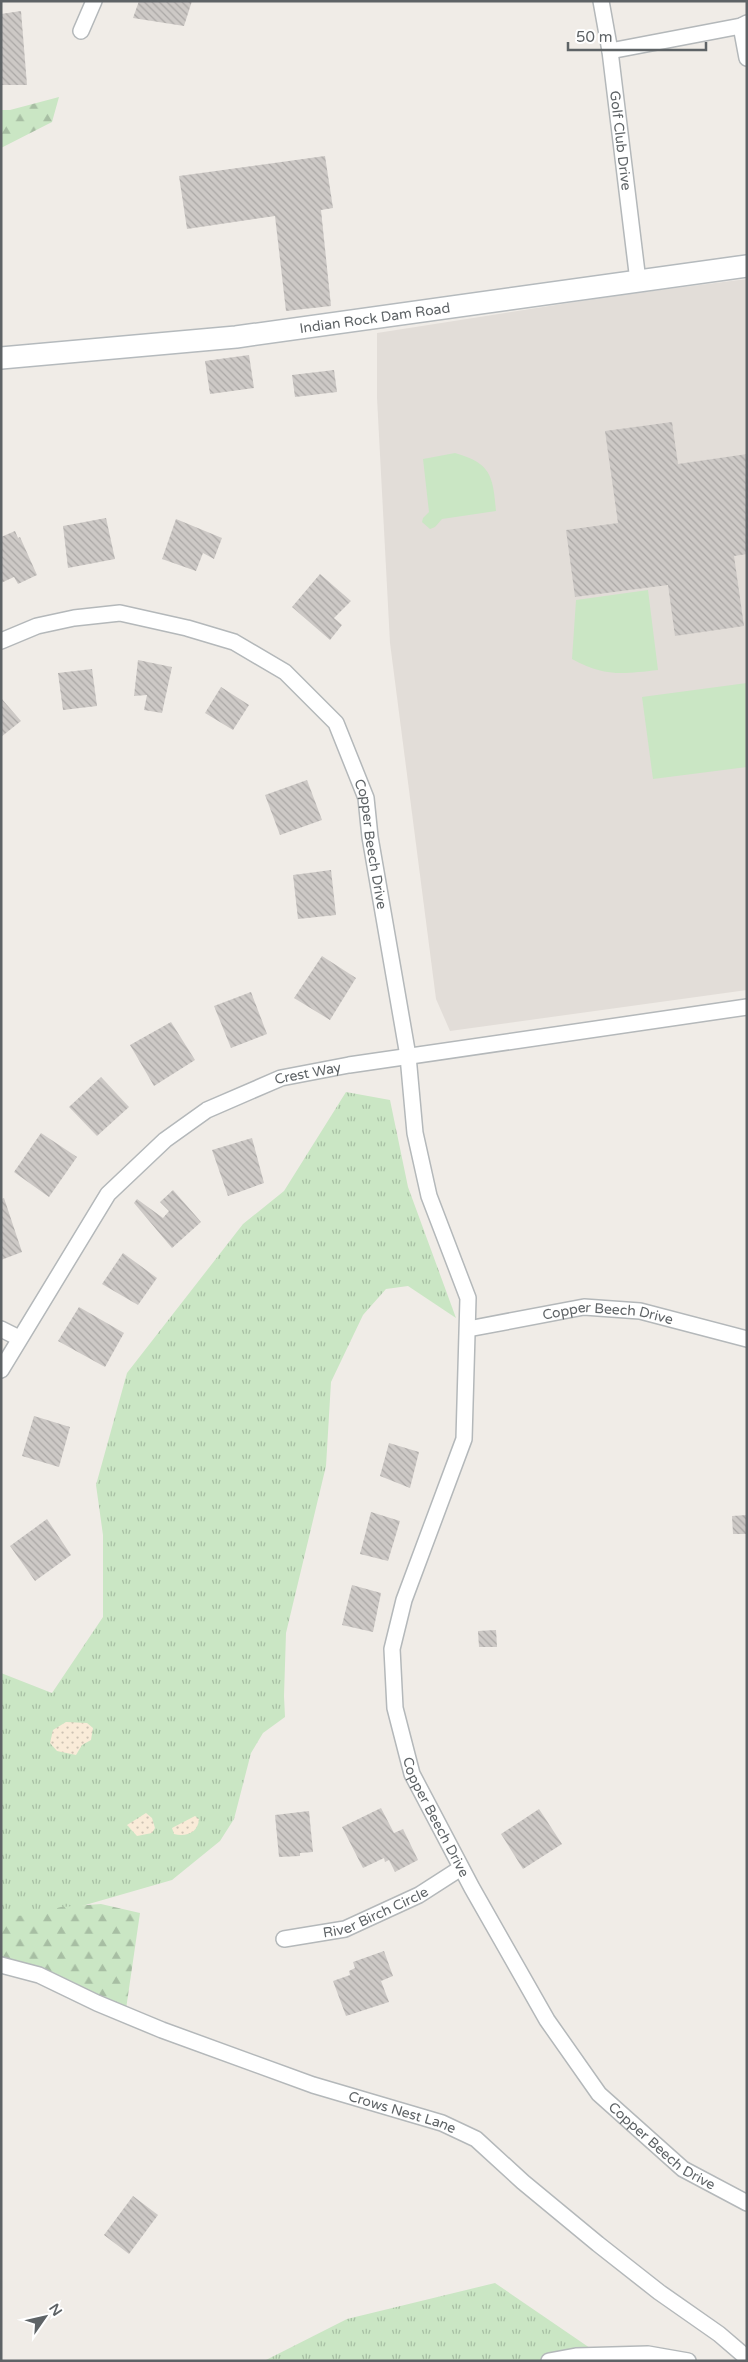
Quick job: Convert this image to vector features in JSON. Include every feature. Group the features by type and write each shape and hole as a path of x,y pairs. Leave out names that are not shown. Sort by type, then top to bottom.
{"street":[{"path":"81,31 94,1"},
{"name":"Golf Club Drive","path":"601,1 610,51 638,281"},
{"path":"610,51 744,24 747,58"},
{"name":"Indian Rock Dam Road","path":"1,358 236,337 747,266"},
{"name":"Copper Beech Drive","path":"1,641 46,624 74,618 120,613 187,628 234,642 285,672 336,723 366,798 370,837 408,1056 415,1133 429,1196 468,1298 464,1440 404,1600 392,1649 395,1708 412,1774 461,1868 547,2020 599,2094 683,2169 747,2203"},
{"name":"Crest Way","path":"1,1370 108,1194 165,1140 207,1110 281,1078 408,1056 747,1007"},
{"name":"Copper Beech Drive","path":"468,1329 584,1307 640,1310 747,1339"},
{"path":"1,1329 19,1338"},
{"name":"River Birch Circle","path":"284,1939 345,1929 419,1895 461,1868"},
{"name":"Crows Nest Lane","path":"1,1965 39,1975 96,2003 171,2033 313,2085 442,2122 476,2140 598,2244 659,2292 719,2334 747,2358"},
{"path":"549,2361 576,2356 648,2354 688,2361"}],"shaded area":[{"path":"747,279 747,990 450,1031 436,999 390,643 377,398 377,333 613,296"}],"green space":[{"path":"59,97 52,122 1,148 1,110 10,110"},
{"path":"455,453 476,461 488,473 493,489 496,511 442,519 435,527 430,529 422,522 429,512 423,459"},
{"path":"648,590 658,670 614,673 594,669 572,659 576,600"},
{"path":"747,683 747,767 653,779 642,697"},
{"path":"346,1092 390,1100 408,1187 456,1318 408,1286 386,1289 363,1315 331,1382 326,1466 286,1633 285,1717 263,1733 251,1753 234,1819 220,1841 172,1880 9,1927 1,1926 1,1673 52,1693 103,1617 103,1535 96,1485 127,1373 243,1224 284,1191"},
{"path":"101,1904 140,1913 126,2009 1,1965 1,1917 30,1915 61,1907"},
{"path":"495,2283 609,2361 264,2361 347,2319"}],"sand":[{"path":"66,1722 87,1723 93,1728 91,1740 82,1745 76,1755 57,1751 50,1743 53,1730"},
{"path":"146,1813 152,1818 155,1828 152,1833 137,1836 127,1825"},
{"path":"195,1816 199,1819 194,1831 183,1835 174,1834 172,1828"}],"building":[{"path":"139,1 192,1 184,26 133,18"},
{"path":"21,11 27,85 1,85 1,14"},
{"path":"325,156 333,208 321,210 331,306 286,311 275,216 187,229 179,176"},
{"path":"249,355 254,388 210,394 205,361"},
{"path":"334,370 337,392 295,397 292,375"},
{"path":"672,422 678,464 747,454 747,554 734,556 744,626 675,636 668,585 575,597 566,530 618,523 605,431"},
{"path":"106,518 115,559 68,568 63,526"},
{"path":"176,519 222,538 214,559 203,553 196,571 162,559"},
{"path":"15,531 18,538 20,537 37,575 18,584 14,577 1,583 1,537"},
{"path":"320,574 351,601 334,618 342,625 330,640 292,607"},
{"path":"138,660 172,667 162,713 144,710 147,695 134,696"},
{"path":"92,669 97,706 63,710 58,673"},
{"path":"221,687 249,705 233,730 205,713"},
{"path":"1,698 21,721 1,737"},
{"path":"307,780 322,820 280,835 265,795"},
{"path":"331,870 336,915 298,919 293,875"},
{"path":"322,956 356,978 330,1020 294,998"},
{"path":"251,992 267,1034 231,1048 214,1006"},
{"path":"171,1022 195,1060 154,1086 130,1045"},
{"path":"101,1077 129,1107 97,1136 69,1107"},
{"path":"41,1133 77,1157 49,1197 14,1172"},
{"path":"252,1138 264,1183 228,1196 212,1150"},
{"path":"173,1190 201,1222 172,1248 134,1203 137,1199 163,1218 169,1211 160,1202"},
{"path":"4,1198 22,1252 1,1260 1,1199"},
{"path":"123,1253 157,1278 138,1305 102,1284"},
{"path":"79,1307 124,1333 105,1367 58,1341"},
{"path":"34,1416 70,1427 59,1467 22,1456"},
{"path":"389,1443 419,1452 410,1488 380,1476"},
{"path":"371,1512 400,1521 388,1561 360,1554"},
{"path":"747,1515 747,1534 733,1534 732,1516"},
{"path":"47,1519 71,1555 35,1581 10,1546"},
{"path":"352,1585 381,1593 373,1632 342,1625"},
{"path":"496,1630 497,1647 479,1647 478,1631"},
{"path":"381,1808 394,1833 403,1829 418,1860 395,1872 389,1860 385,1862 384,1858 363,1868 342,1827"},
{"path":"539,1809 562,1844 523,1869 501,1834"},
{"path":"309,1811 313,1852 300,1853 300,1856 279,1857 275,1815"},
{"path":"384,1951 393,1976 381,1981 389,2002 346,2016 333,1981 350,1975 349,1971 355,1968 353,1962"},
{"path":"133,2196 158,2215 129,2254 104,2235"}]}
